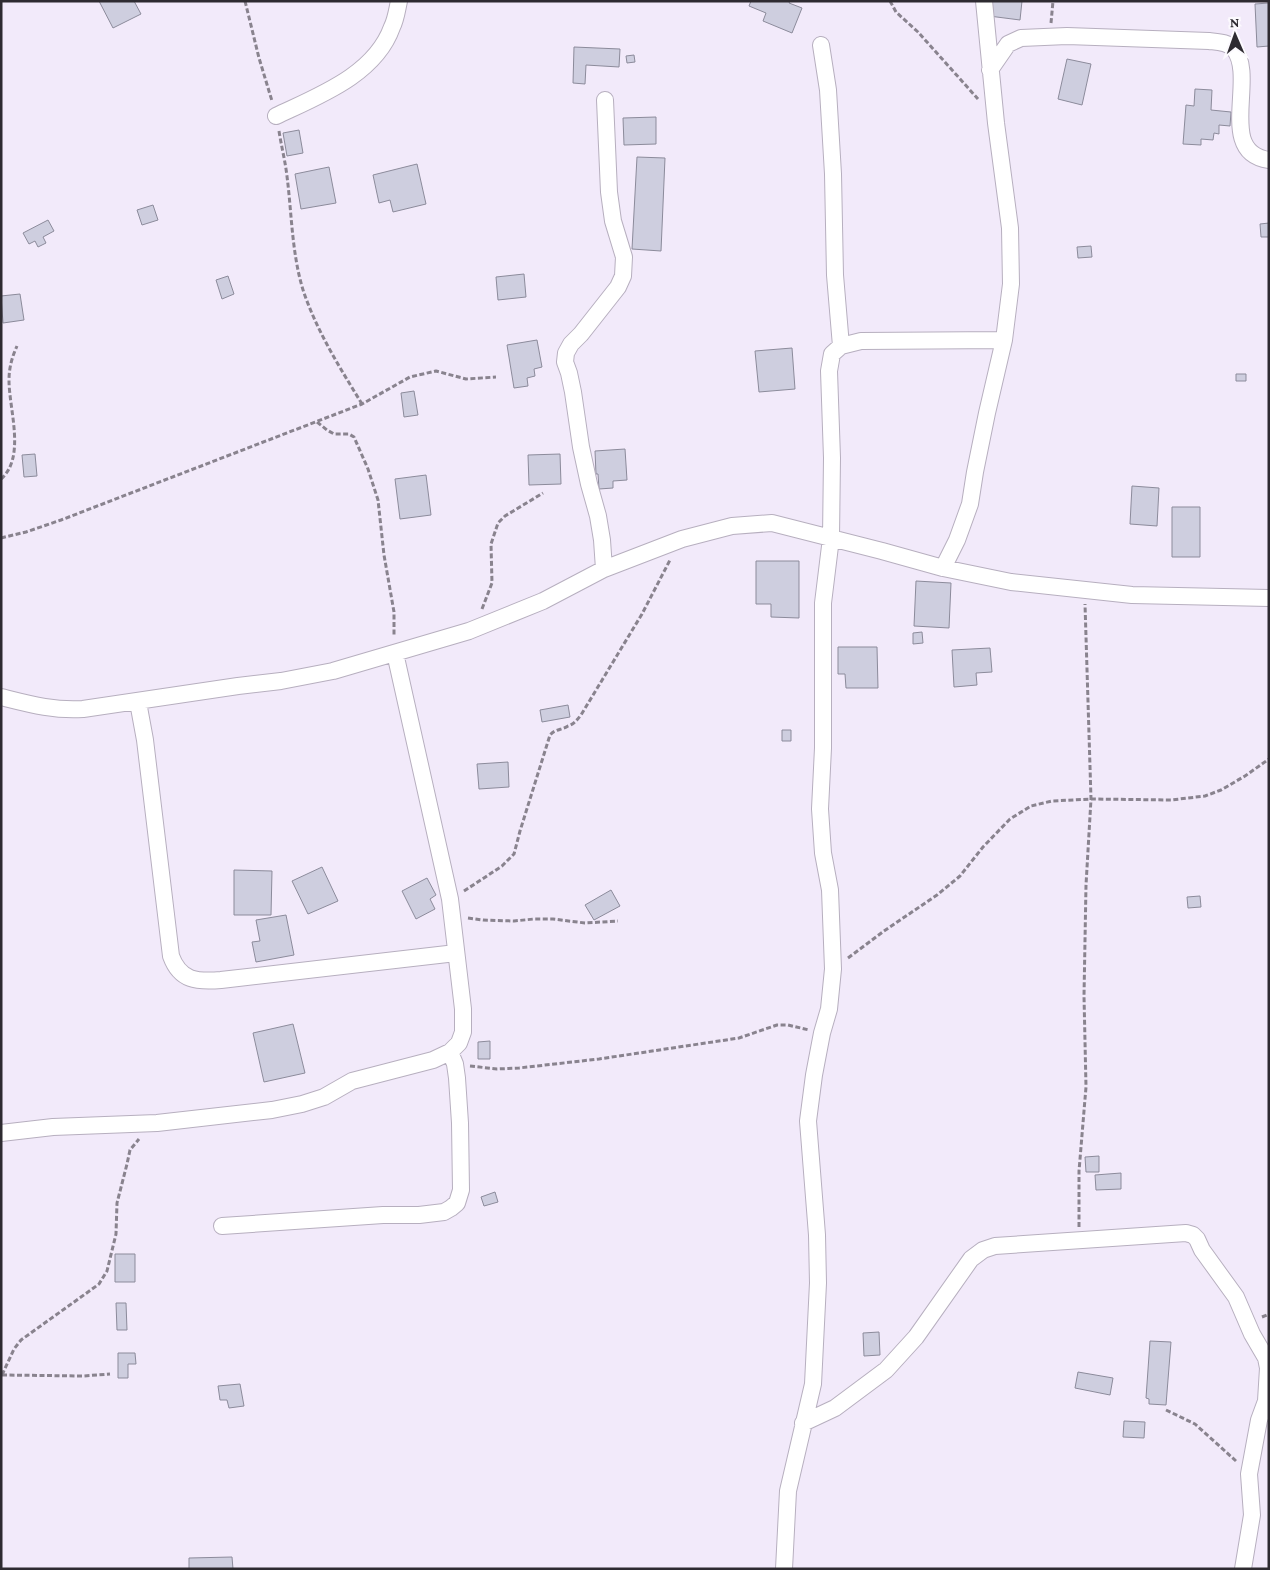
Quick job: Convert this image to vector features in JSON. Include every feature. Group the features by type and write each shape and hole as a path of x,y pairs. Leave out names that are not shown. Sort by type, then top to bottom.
{"street":[{"path":"276,116 336,87 364,67 383,46 392,28 399,1"},
{"path":"943,568 957,540 970,504 987,413 1004,340 1011,284 1010,228 996,124 984,1"},
{"path":"990,70 1008,44 1021,38 1050,36 1199,41 1227,44 1234,48 1240,68 1242,96 1239,122 1240,134 1249,151 1255,157 1269,160"},
{"path":"821,45 828,90 833,174 835,275 841,346"},
{"path":"604,569 598,516 581,447 573,392 565,362 566,352 571,344 618,286 623,276 624,256 613,221 609,192 605,100"},
{"path":"784,1569 788,1491 813,1384 818,1283 817,1235 808,1121 814,1075 822,1033 829,1010 833,968 830,890 823,853 820,809 823,748 823,603 831,538 832,458 829,371 832,354 841,346 861,341 1004,340"},
{"path":"1,697 52,709 67,710 138,702 281,681 333,670 469,631 543,601 604,569 682,539 732,526 772,523 943,568 1011,582 1132,595 1269,598"},
{"path":"222,1226 444,1212 457,1203 462,1190 457,1078 452,1058 463,1032 463,1010 453,916 395,653"},
{"path":"138,702 145,740 171,956 180,972 188,978 203,982 456,953"},
{"path":"1,1132 53,1127 157,1124 272,1110 324,1097 352,1081 424,1062 452,1058"},
{"path":"803,1423 835,1408 886,1370 916,1337 971,1259 983,1250 995,1246 1078,1242 1186,1233 1193,1235 1236,1297 1252,1334 1266,1358 1268,1368 1267,1394 1258,1420 1249,1474 1252,1515 1243,1569"}],"path":[{"path":"245,1 276,116 286,169 293,239 304,292 316,323 332,354 362,404"},
{"path":"890,1 896,12 918,32 979,100"},
{"path":"1050,36 1054,1"},
{"path":"1,479 9,470 14,458 15,440 9,380 11,360 17,346"},
{"path":"1,538 61,520 317,422 362,404 410,377 436,371 466,380 496,377"},
{"path":"317,422 334,434 349,434 354,437 371,476 378,500 394,612 395,653"},
{"path":"469,631 485,603 492,583 491,544 498,523 505,516 543,493"},
{"path":"450,899 502,866 514,854 550,735 553,731 568,727 581,715 642,614 682,539"},
{"path":"1078,1242 1079,1171 1086,1087 1084,996 1086,886 1091,799 1085,590"},
{"path":"833,968 938,895 960,876 983,847 1010,819 1031,806 1052,801 1091,799 1172,800 1205,796 1221,790 1269,759"},
{"path":"453,916 490,921 534,919 585,923 618,921"},
{"path":"452,1058 497,1070 599,1059 739,1038 777,1025 788,1025 822,1033"},
{"path":"110,1374 83,1376 1,1375 14,1349 21,1340 99,1284 103,1278 107,1271 116,1234 117,1203 130,1150 140,1138 157,1124"},
{"path":"1166,1410 1195,1424 1249,1474"}],"building":[{"path":"99,1 134,1 141,14 113,28"},
{"path":"751,1 790,1 789,3 802,8 792,33 763,21 766,13 749,6"},
{"path":"990,1 1022,1 1020,20 989,16"},
{"path":"1269,3 1269,46 1257,47 1255,4"},
{"path":"574,47 620,49 619,67 586,65 585,84 573,83"},
{"path":"634,55 635,62 627,63 626,56"},
{"path":"1067,59 1091,64 1082,105 1058,99"},
{"path":"1195,89 1212,90 1211,110 1231,112 1230,126 1219,125 1219,134 1214,133 1213,140 1201,139 1201,145 1183,144 1186,105 1194,106"},
{"path":"656,117 656,144 624,145 623,118"},
{"path":"299,130 303,153 287,156 283,133"},
{"path":"637,157 665,158 661,251 632,249"},
{"path":"417,164 426,204 393,212 390,200 379,203 373,175"},
{"path":"329,167 336,203 301,209 295,174"},
{"path":"153,205 158,220 142,225 137,210"},
{"path":"48,220 54,231 43,237 46,243 38,247 35,241 29,244 23,233"},
{"path":"1269,223 1269,237 1261,237 1260,224"},
{"path":"1091,246 1092,257 1078,258 1077,247"},
{"path":"524,274 526,297 498,300 496,277"},
{"path":"228,276 234,294 222,299 216,280"},
{"path":"20,294 24,320 3,323 1,296"},
{"path":"537,340 542,367 534,369 535,376 527,378 528,386 514,388 507,345"},
{"path":"792,348 795,389 759,392 755,351"},
{"path":"1236,374 1246,374 1246,381 1236,381"},
{"path":"414,391 418,415 404,417 401,393"},
{"path":"625,449 627,480 613,481 613,488 599,489 595,451"},
{"path":"35,454 37,476 24,477 22,455"},
{"path":"560,454 561,484 529,485 528,455"},
{"path":"426,475 431,515 400,519 395,479"},
{"path":"1132,486 1159,488 1157,526 1130,524"},
{"path":"1172,507 1200,507 1200,557 1172,557"},
{"path":"756,561 799,561 799,618 771,617 771,604 756,604"},
{"path":"916,581 951,583 949,628 914,626"},
{"path":"922,632 923,643 913,644 913,633"},
{"path":"838,647 877,647 878,688 846,688 845,674 838,674"},
{"path":"990,648 992,672 976,673 977,685 954,687 952,650"},
{"path":"568,705 570,717 542,722 540,710"},
{"path":"782,730 791,730 791,741 782,741"},
{"path":"508,762 509,787 479,789 477,764"},
{"path":"322,867 338,901 308,914 292,881"},
{"path":"234,870 272,871 271,915 234,915"},
{"path":"427,878 436,895 430,899 435,909 416,919 402,891"},
{"path":"611,890 620,906 594,920 585,905"},
{"path":"1200,896 1201,907 1188,908 1187,897"},
{"path":"286,915 294,955 256,962 252,942 260,941 256,920"},
{"path":"293,1024 305,1073 264,1082 253,1033"},
{"path":"490,1041 490,1059 478,1059 478,1042"},
{"path":"1099,1156 1099,1172 1086,1172 1085,1157"},
{"path":"1121,1173 1121,1189 1096,1190 1095,1175"},
{"path":"495,1192 498,1202 484,1206 481,1197"},
{"path":"115,1254 135,1254 135,1282 115,1282"},
{"path":"116,1303 126,1303 127,1330 117,1330"},
{"path":"879,1332 880,1355 864,1356 863,1333"},
{"path":"1150,1341 1171,1342 1166,1405 1149,1404 1149,1399 1146,1398"},
{"path":"118,1353 135,1353 136,1364 128,1364 128,1378 118,1378"},
{"path":"1078,1372 1113,1378 1110,1395 1075,1388"},
{"path":"240,1384 244,1406 229,1408 227,1400 220,1400 218,1386"},
{"path":"1124,1421 1145,1422 1144,1438 1123,1437"},
{"path":"232,1557 233,1569 189,1569 189,1558"}]}
